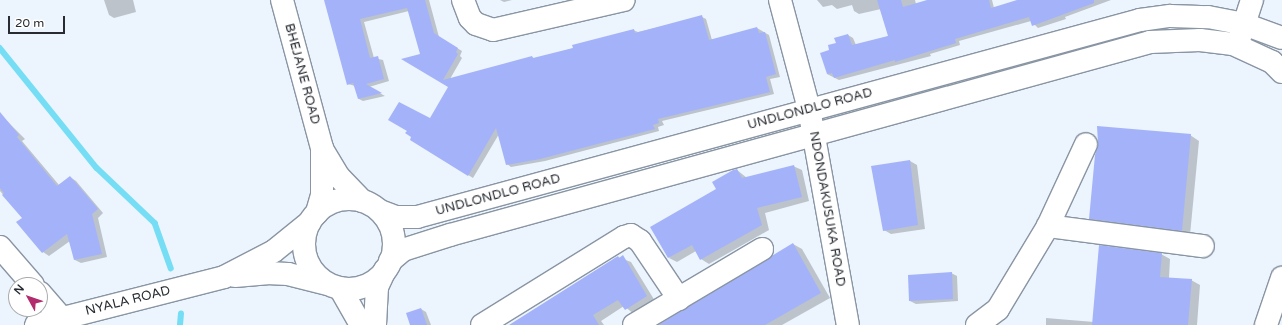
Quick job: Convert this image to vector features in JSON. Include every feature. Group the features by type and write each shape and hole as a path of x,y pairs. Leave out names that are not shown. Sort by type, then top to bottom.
{"main road":[{"name":"BHEJANE ROAD","path":"282,0 322,148 322,195 313,218"},
{"path":"463,0 470,18 476,24 493,30 624,0"},
{"name":"NDONDAKUSUKA ROAD","path":"780,0 809,109 848,325"},
{"path":"1238,46 1252,0"},
{"name":"UNDLONDLO ROAD","path":"371,206 396,217 417,217 1140,20 1170,16 1208,17 1244,24 1282,38"},
{"name":"UNDLONDLO ROAD","path":"388,266 403,250 443,238 814,137 1150,42 1200,40 1238,46 1272,62 1282,72"},
{"path":"977,325 998,309 1048,226 1086,144"},
{"name":"BHEJANE ROAD","path":"322,148 339,177 371,206"},
{"path":"361,325 334,286 311,268 306,257 304,246 313,218 338,201 371,206 386,220 394,240 388,266 377,287 375,325"},
{"name":"NYALA ROAD","path":"221,277 274,251 313,218"},
{"path":"1048,226 1203,246"},
{"path":"482,325 624,237 631,235 640,241 679,299"},
{"path":"0,247 26,277"},
{"path":"634,325 762,249"},
{"path":"334,286 365,286 388,266"},
{"name":"NYALA ROAD","path":"36,325 221,277 267,273 288,274 334,286"},
{"path":"1266,325 1282,278"},
{"path":"48,301 62,318"}],"building":[{"path":"324,0 425,0 434,33 458,48 456,52 458,54 443,80 532,56 533,58 573,48 572,45 634,29 635,33 702,15 709,40 757,27 759,33 765,32 776,74 766,77 770,92 658,119 659,123 653,125 655,129 540,159 506,165 496,128 468,176 410,140 411,137 405,133 407,131 388,120 399,102 430,118 448,87 401,59 420,54 407,8 360,19 370,58 378,56 384,79 366,84 382,93 358,99 353,83 347,85"},
{"path":"877,0 901,0 903,7 927,0 989,0 991,8 1017,0 1094,0 1094,3 1032,26 1029,17 955,39 956,43 895,62 895,60 834,78 832,73 827,74 820,53 829,50 828,45 836,43 834,38 848,34 852,45 888,36"},
{"path":"0,112 19,135 17,137 57,186 70,176 98,209 92,214 102,254 74,260 67,234 42,253 16,222 22,218 2,195 4,193 0,188"},
{"path":"1097,126 1191,134 1182,231 1089,219 1095,155 1098,143"},
{"path":"910,160 918,225 883,231 871,166"},
{"path":"794,165 802,197 757,208 762,225 700,260 692,245 668,258 650,227 716,189 712,182 733,170 737,169 742,178"},
{"path":"793,243 821,293 765,325 658,325"},
{"path":"1099,245 1162,253 1160,277 1192,279 1188,325 1092,325"},
{"path":"623,255 647,296 625,310 618,300 593,315 599,325 509,325 618,256 619,258"},
{"path":"952,272 953,299 909,301 908,275"},
{"path":"421,308 427,325 410,325 406,313"}],"waterway":[{"path":"0,48 97,168 155,223 171,268"},
{"path":"180,325 181,314"}]}
